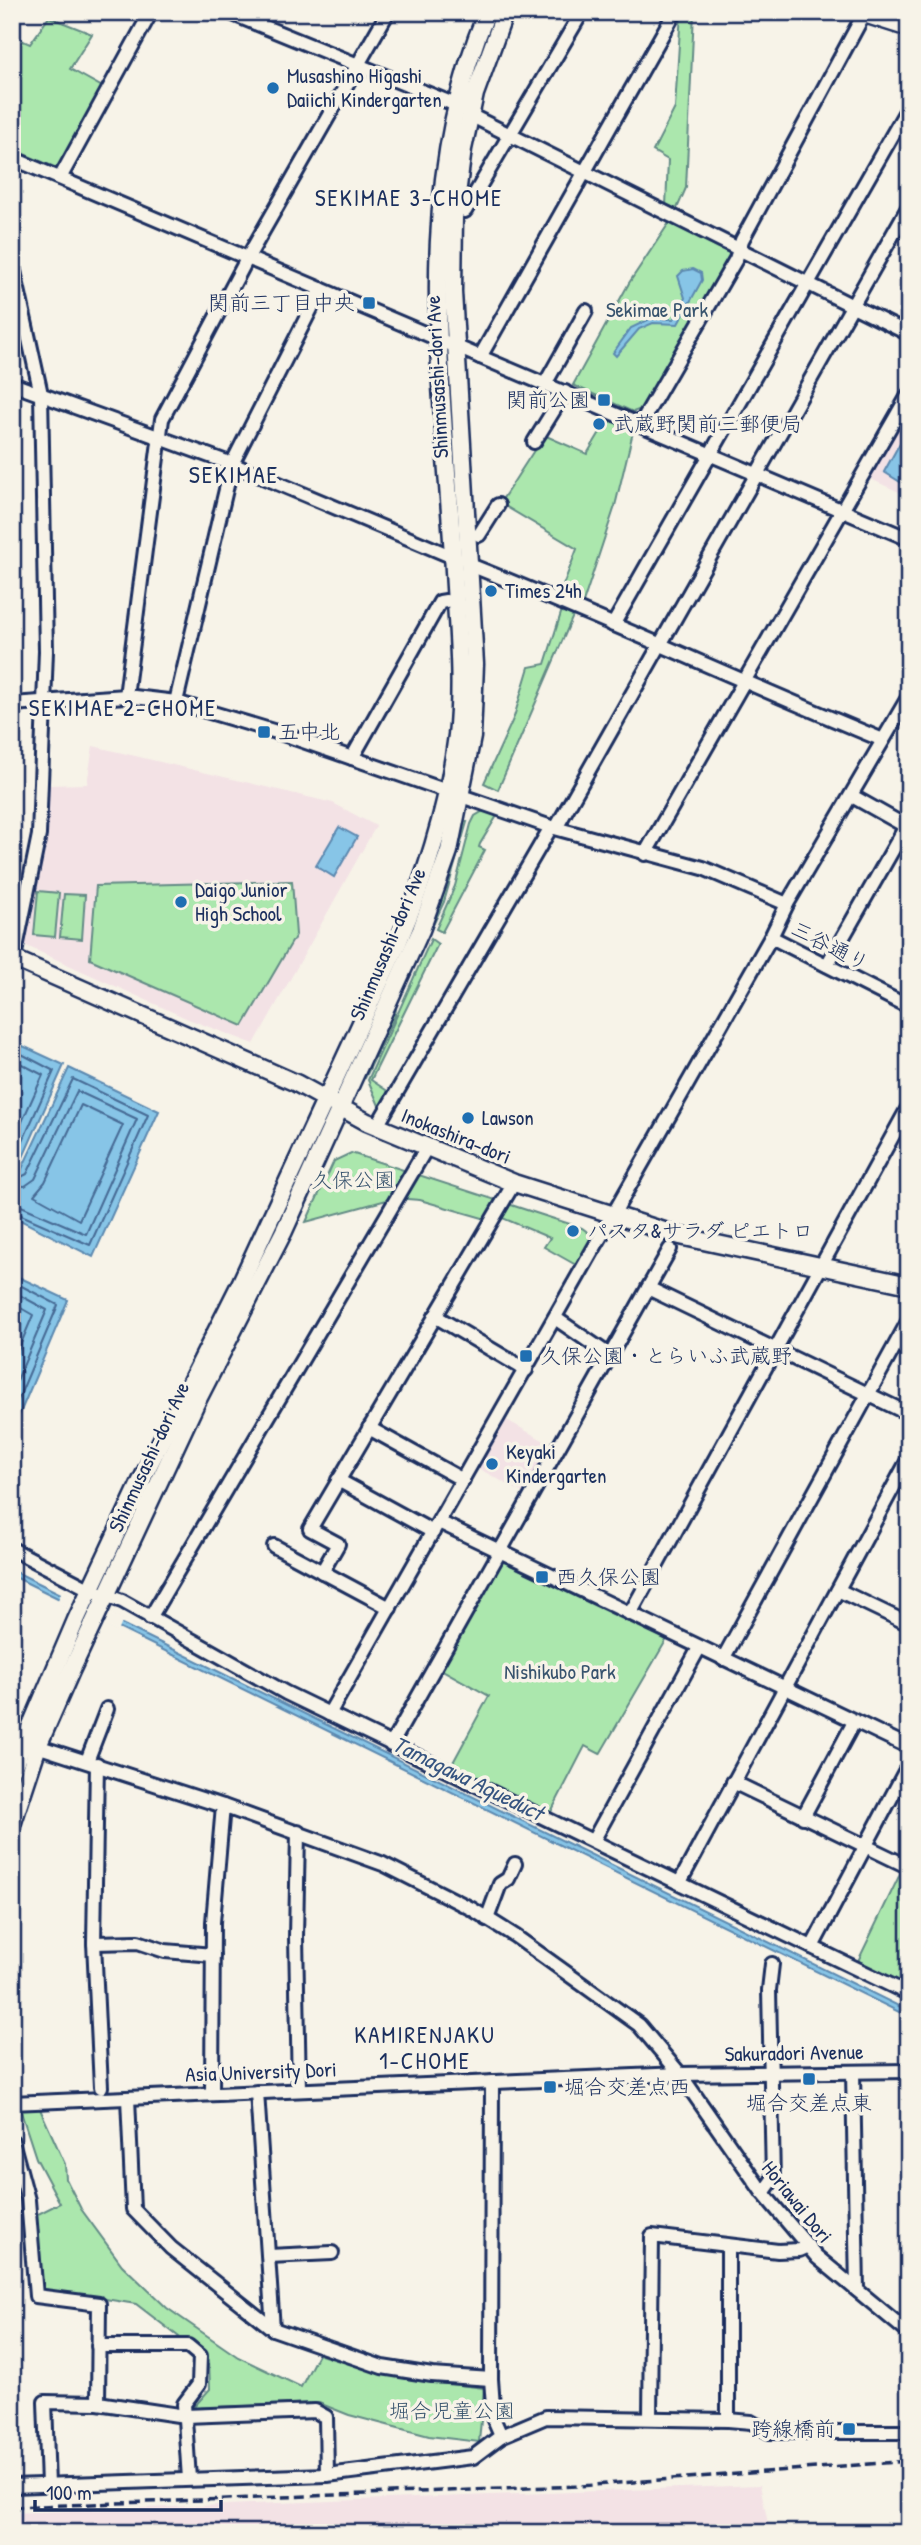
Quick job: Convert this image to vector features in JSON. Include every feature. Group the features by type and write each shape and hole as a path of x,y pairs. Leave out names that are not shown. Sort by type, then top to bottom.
{"main road":[{"name":"Shinmusashi-dori Ave","path":"12,1770 17,1739 76,1620 98,1595 284,1231 421,930 449,851 458,707 453,557 440,341 438,221 444,163 456,105 487,12"},
{"name":"Shinmusashi-dori Ave","path":"12,1825 38,1746 92,1627 98,1595 141,1481 241,1282 419,892 472,737 475,691 452,276 454,217 470,115 505,12"},
{"path":"865,14 909,28"},
{"name":"Inokashira-dori","path":"13,958 326,1098 377,1126 514,1183 680,1236 909,1285"}],"street":[{"path":"60,178 151,12"},
{"path":"228,12 456,105"},
{"path":"126,696 162,419 248,257 388,12"},
{"path":"466,211 582,12"},
{"path":"480,357 675,12"},
{"path":"641,423 736,259 738,249 865,14"},
{"path":"613,625 909,106"},
{"path":"470,115 909,334"},
{"path":"12,158 909,539"},
{"path":"377,1126 659,646 909,206"},
{"path":"12,262 41,394 45,702 39,835 13,958"},
{"path":"176,702 232,464 321,289"},
{"path":"545,384 586,311"},
{"path":"12,384 232,464 453,557"},
{"path":"534,442 565,392"},
{"path":"645,854 909,394"},
{"path":"479,535 498,505"},
{"path":"470,565 883,740"},
{"path":"352,758 440,602 446,601"},
{"path":"12,704 126,696 176,702 352,758 553,828 703,868 787,904"},
{"path":"330,1714 771,937 787,904 909,696"},
{"path":"827,965 908,825 852,796"},
{"name":"三谷通り","path":"771,937 909,1007"},
{"path":"630,1614 909,1106"},
{"path":"150,1618 427,1147"},
{"path":"322,1572 338,1544 310,1529 514,1183"},
{"path":"391,1745 670,1249"},
{"path":"648,1288 909,1414"},
{"path":"435,1316 526,1370"},
{"path":"555,1318 609,1355"},
{"path":"723,1659 909,1320"},
{"path":"369,1428 463,1480"},
{"path":"680,1882 909,1458"},
{"path":"338,1480 436,1527 501,1552 784,1689 909,1746"},
{"path":"274,1546 390,1608"},
{"path":"12,1549 98,1595 150,1618 391,1745 909,1994"},
{"path":"838,1590 908,1621"},
{"path":"593,1841 699,1648"},
{"path":"101,2087 94,1943 92,1763 107,1709"},
{"path":"803,1817 854,1722"},
{"name":"Horiawai Dori","path":"17,1739 223,1806 383,1864 487,1919 584,1983 639,2025 680,2074 762,2193 817,2257 909,2333"},
{"path":"812,1947 909,1764"},
{"path":"733,1782 909,1867"},
{"path":"212,2094 213,1955 223,1806"},
{"path":"298,1832 296,1937 299,2090"},
{"path":"487,1919 500,1884 508,1879 515,1864"},
{"path":"94,1943 138,1942 165,1951 213,1955"},
{"path":"762,2193 773,2179 769,2073 772,1964"},
{"name":"Sakuradori Avenue","path":"680,2074 909,2071"},
{"path":"853,2072 857,2290"},
{"name":"Asia University Dori","path":"12,2103 680,2074"},
{"path":"492,2082 491,2379 494,2420 500,2437"},
{"path":"257,2092 274,2329"},
{"path":"128,2098 133,2209 171,2248 274,2329 382,2367 432,2375 491,2379"},
{"path":"12,2141 28,2200 36,2296 99,2304 98,2403"},
{"path":"650,2417 652,2236 778,2251 799,2250 808,2246"},
{"path":"728,2246 728,2420"},
{"path":"269,2256 332,2253"},
{"path":"98,2346 188,2346 200,2356 199,2384 187,2396 185,2416 189,2479"},
{"path":"48,2485 45,2402 98,2403 185,2416 315,2411 326,2417 327,2475"},
{"path":"12,2486 327,2475 473,2457 500,2437 547,2417 728,2420 751,2422 769,2432 909,2432"}],"shaded area":[{"path":"909,399 909,495 908,496 866,477"},
{"name":"Daigo Junior High School","path":"93,746 333,803 376,826 254,1044 188,1019 20,943 39,861 48,785 87,784"},
{"path":"503,1418 557,1448 530,1497 476,1467"},
{"path":"760,2485 770,2533 12,2533 12,2513"}],"green space":[{"path":"681,12 694,12 686,188 676,211 666,206 668,160 653,151 675,108"},
{"path":"49,17 92,34 70,69 104,88 59,169 12,149 12,36 30,44"},
{"name":"Sekimae Park","path":"671,220 729,251 730,258 644,408 633,412 573,385 629,283"},
{"path":"608,419 634,428 615,506 582,606 559,596 577,549 500,503 544,435 587,454"},
{"path":"562,610 573,616 498,790 484,783 514,717 529,667 545,664"},
{"path":"485,810 498,814 480,844 479,847 485,850 442,932 436,929 455,886 471,824 475,816"},
{"path":"463,822 467,822 444,902 397,1001 395,1016 365,1078 360,1077"},
{"path":"292,881 296,935 243,1026 90,959 96,886"},
{"path":"38,891 59,893 55,937 34,935"},
{"path":"64,894 85,895 82,939 60,937"},
{"path":"431,939 438,944 371,1080 389,1092 380,1108 368,1080"},
{"name":"久保公園","path":"351,1153 582,1228 593,1236 576,1265 544,1247 550,1238 498,1216 486,1219 420,1200 394,1198 306,1222 334,1161"},
{"name":"Nishikubo Park","path":"500,1560 667,1639 600,1754 585,1746 550,1814 450,1768 489,1696 439,1668"},
{"path":"902,1870 909,1873 909,1988 857,1963"},
{"name":"堀合児童公園","path":"20,2109 40,2109 65,2164 66,2179 81,2209 122,2265 167,2308 238,2357 301,2387 318,2354 400,2376 484,2388 479,2442 429,2436 349,2415 319,2403 193,2408 210,2389 209,2360 136,2304 43,2289 36,2215 60,2203 36,2158"}],"water":[{"path":"693,269 701,273 702,280 678,324 653,323 639,329 616,356 613,353 631,328 650,319 674,319 685,298 678,276 683,271"},
{"path":"906,432 909,471 902,483 884,472"},
{"path":"339,827 357,837 334,877 316,866"},
{"path":"12,1041 64,1065 12,1182"},
{"path":"69,1068 159,1111 93,1257 12,1216 12,1190"},
{"path":"12,1274 68,1300 12,1432"},
{"path":"12,1570 909,2011 909,2017 12,1576"}],"pier":[{"path":"62,1591 123,1620 118,1632 57,1602"}],"railway":[{"path":"12,2507 580,2486 909,2461"}],"place":[{"name":"Musashino Higashi Daiichi Kindergarten","path":"273,88"},
{"name":"関前三丁目中央","path":"369,303"},
{"name":"関前公園","path":"604,400"},
{"name":"武蔵野関前三郵便局","path":"599,424"},
{"name":"Times 24h","path":"491,591"},
{"name":"五中北","path":"264,732"},
{"name":"Daigo Junior High School","path":"181,902"},
{"name":"Lawson","path":"468,1118"},
{"name":"パスタ&サラダ ピエトロ","path":"573,1231"},
{"name":"久保公園・とらいふ武蔵野","path":"526,1356"},
{"name":"Keyaki Kindergarten","path":"492,1464"},
{"name":"西久保公園","path":"542,1577"},
{"name":"堀合交差点東","path":"809,2079"},
{"name":"堀合交差点西","path":"550,2087"},
{"name":"跨線橋前","path":"849,2429"}],"district":[{"name":"SEKIMAE 3-CHOME","path":"409,198"},
{"name":"SEKIMAE","path":"234,475"},
{"name":"SEKIMAE 2-CHOME","path":"123,708"},
{"name":"KAMIRENJAKU 1-CHOME","path":"425,2048"}],"water label":[{"name":"Tamagawa Aqueduct","path":"468,1778"}]}
